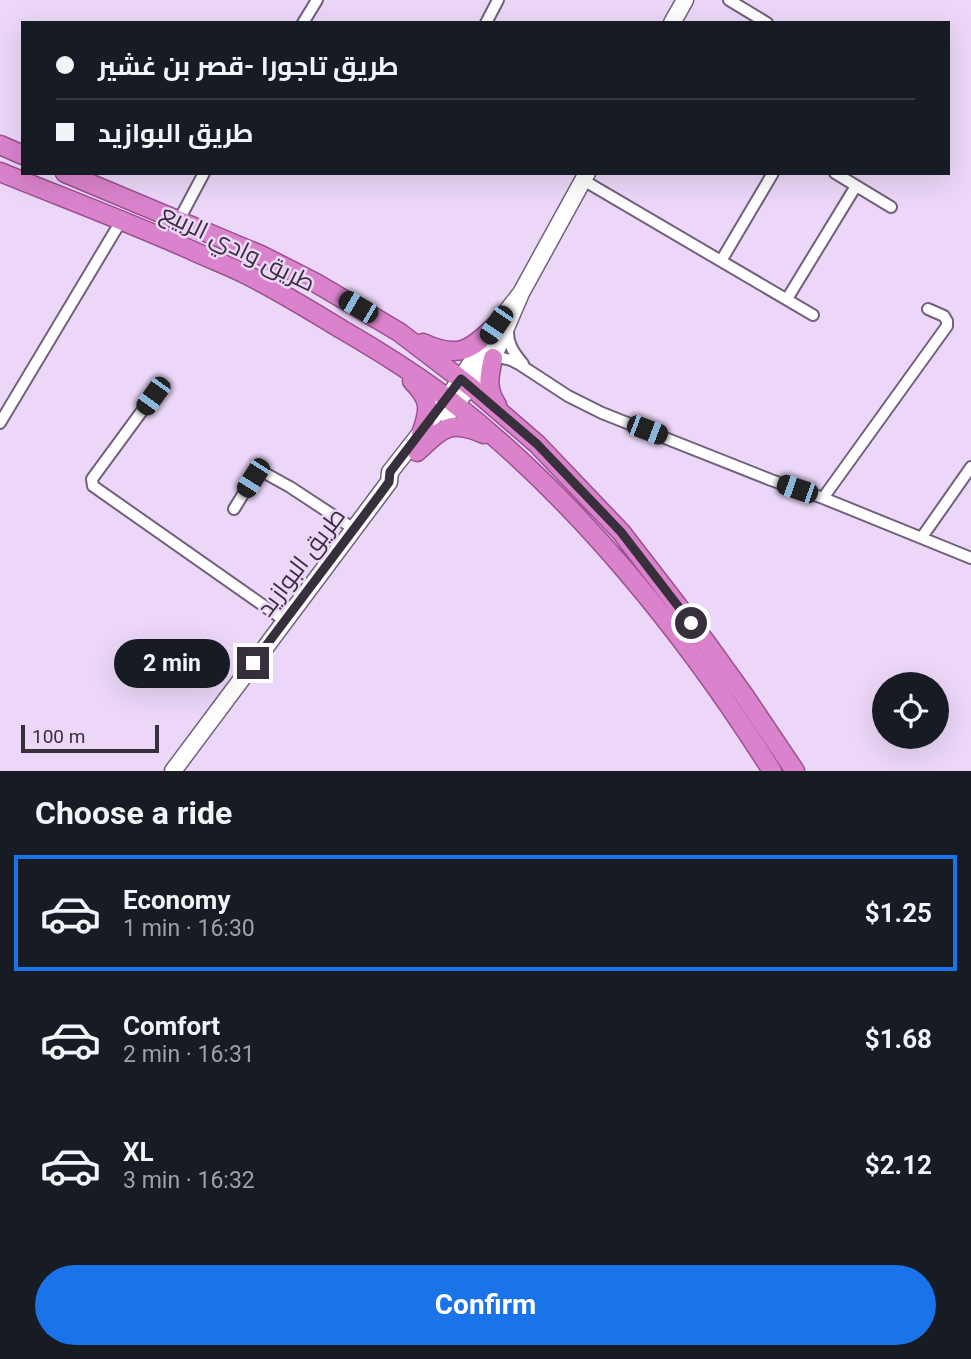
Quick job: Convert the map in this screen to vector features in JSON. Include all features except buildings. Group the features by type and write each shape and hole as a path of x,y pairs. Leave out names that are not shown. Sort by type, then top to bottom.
{"highway":[{"path":"0,145 21,154"},
{"name":"طريق وادي الربيع","path":"0,172 121,220 246,275 298,302 387,356 452,401 497,439 582,522 626,571 695,659 772,771"},
{"path":"70,175 273,261 438,350 453,352 467,349 502,325"},
{"path":"80,204 91,184"},
{"path":"399,331 466,383 537,444 621,532 705,641 794,771"},
{"path":"387,356 425,396 428,413 421,434"},
{"path":"493,357 488,386 492,398 505,416"},
{"path":"418,452 442,430 458,426 497,439"}],"main road":[{"path":"673,21 685,0"},
{"path":"452,401 390,472 389,482 399,478 466,383 502,325 585,177"},
{"path":"466,383 493,357 502,325"},
{"name":"طريق البوازيد","path":"173,771 389,482"}],"street":[{"path":"304,21 317,0"},
{"path":"487,21 498,0"},
{"path":"729,0 764,21"},
{"path":"179,220 203,175"},
{"path":"721,261 772,175"},
{"path":"838,175 891,207"},
{"path":"585,177 813,315"},
{"path":"787,299 856,186"},
{"path":"0,423 121,220"},
{"path":"823,498 947,326 944,316 928,309"},
{"path":"502,325 511,348 527,369"},
{"path":"493,357 511,360 568,396 602,413 971,558"},
{"path":"153,396 92,479 94,488 284,620"},
{"path":"922,537 971,467"},
{"path":"234,509 253,478 263,472 355,529"}],"route":[{"path":"253,663 389,482 390,472 461,379 537,444 621,532 691,623"}]}
